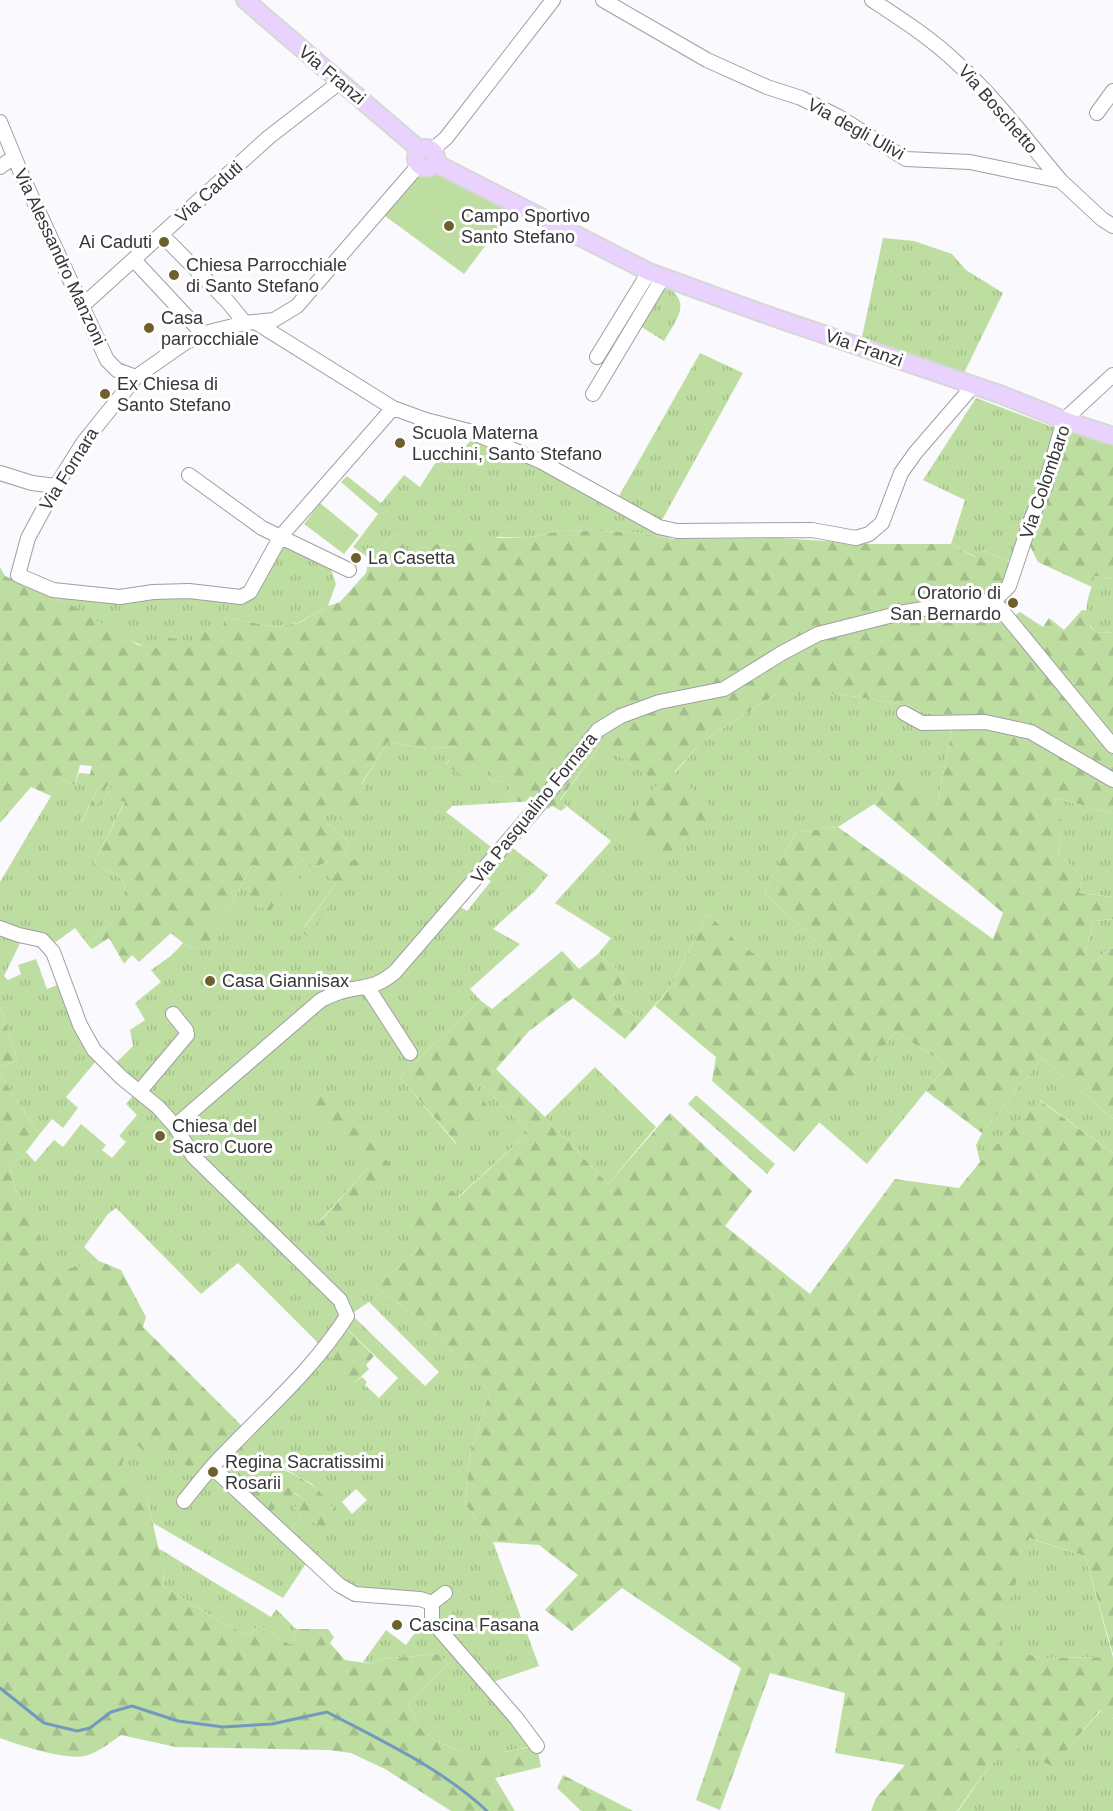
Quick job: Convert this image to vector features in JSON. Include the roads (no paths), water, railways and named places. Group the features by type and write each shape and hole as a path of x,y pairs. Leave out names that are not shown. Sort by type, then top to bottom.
{"main road":[{"name":"Via Franzi","path":"244,0 426,157 656,275 1113,436"}],"street":[{"name":"Via Fornara","path":"280,536 250,592 241,597 189,591 153,592 120,597 90,595 53,590 18,575 28,538 56,486 89,434 136,377 186,342 203,334 274,320 297,306 426,157 446,138 553,0"},
{"name":"Via degli Ulivi","path":"603,0 707,60 767,87 801,98 839,117 906,159 970,162 1060,181"},
{"name":"Via Boschetto","path":"872,0 955,61 983,88 1060,181"},
{"name":"Via Caduti","path":"82,306 269,137 340,82"},
{"path":"1097,113 1113,91"},
{"name":"Via Alessandro Manzoni","path":"0,122 14,158 107,360 117,370 136,377"},
{"path":"0,167 14,158"},
{"path":"1060,181 1101,219 1113,226"},
{"path":"162,234 250,323 393,408 426,420 469,431 540,461 659,527 677,531 812,530 856,538 869,534 882,524 901,473 973,386"},
{"path":"134,260 203,334"},
{"path":"597,357 656,275"},
{"path":"592,394 656,275"},
{"name":"Via Colombaro","path":"994,601 1009,586 1032,517 1045,487 1064,420 1113,375"},
{"path":"280,536 393,408"},
{"path":"0,473 32,483 56,486"},
{"path":"189,475 260,530 280,536 349,570"},
{"path":"994,601 1113,746"},
{"name":"Via Pasqualino Fornara","path":"175,1126 321,1000 340,992 368,988 387,978 537,806 598,730 621,716 651,704 724,689 818,634 905,612 959,603 994,601"},
{"path":"903,713 922,723 985,722 1031,732 1113,780"},
{"path":"0,928 42,940 53,951 80,1025 94,1050 122,1078 158,1107 175,1126 193,1156 340,1300 346,1316 327,1343 212,1467 184,1501"},
{"path":"368,988 410,1053"},
{"path":"139,1092 187,1035 186,1030 173,1014"},
{"path":"212,1467 339,1586 355,1594 420,1599 432,1603"},
{"path":"432,1603 445,1593"},
{"path":"432,1603 432,1621 517,1719 537,1746"}],"waterway":[{"path":"0,1688 44,1723 77,1731 90,1728 111,1712 132,1706 178,1721 223,1727 272,1724 327,1712 431,1768 487,1811"}],"place":[{"name":"Campo Sportivo Santo Stefano","path":"449,226"},
{"name":"Ai Caduti","path":"164,242"},
{"name":"Chiesa Parrocchiale di Santo Stefano","path":"174,275"},
{"name":"Casa parrocchiale","path":"149,328"},
{"name":"Ex Chiesa di Santo Stefano","path":"105,394"},
{"name":"Scuola Materna Lucchini, Santo Stefano","path":"400,443"},
{"name":"La Casetta","path":"356,558"},
{"name":"Oratorio di San Bernardo","path":"1013,603"},
{"name":"Casa Giannisax","path":"210,981"},
{"name":"Chiesa del Sacro Cuore","path":"160,1136"},
{"name":"Regina Sacratissimi Rosarii","path":"213,1472"},
{"name":"Cascina Fasana","path":"397,1625"}]}
